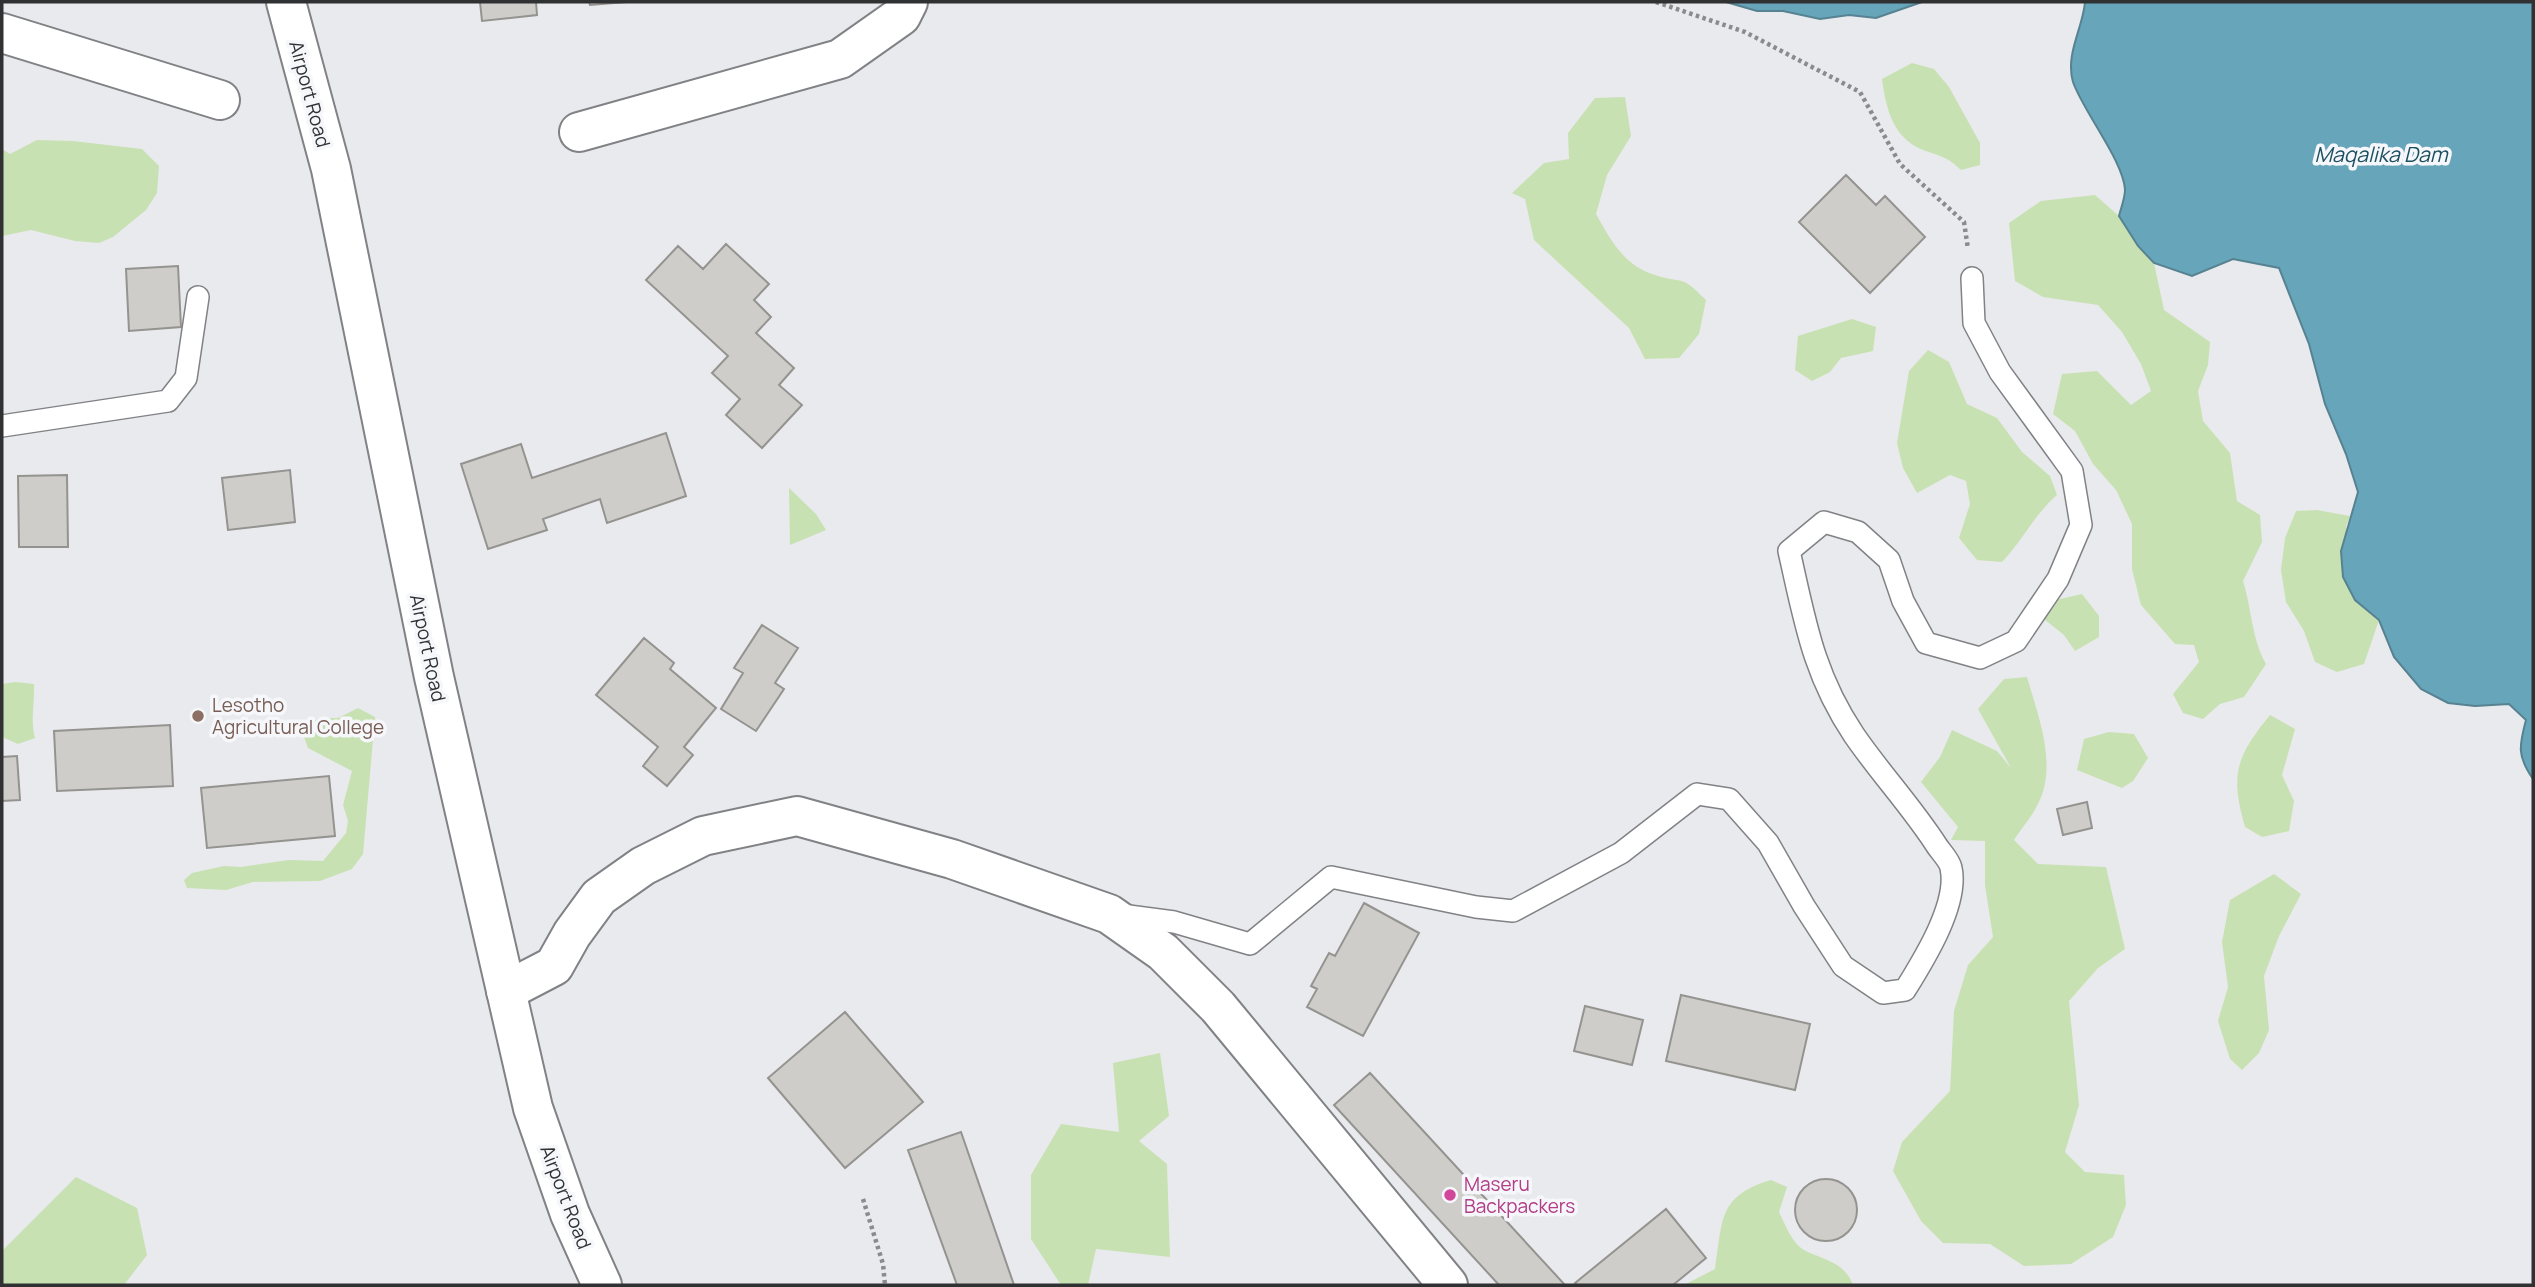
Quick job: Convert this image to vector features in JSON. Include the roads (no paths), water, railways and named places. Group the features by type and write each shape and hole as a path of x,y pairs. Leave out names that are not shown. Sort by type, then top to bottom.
{"street":[{"name":"Airport Road","path":"286,2 331,169 434,677 533,1108 570,1214 602,1285"},
{"path":"579,132 840,60 901,16 908,2"},
{"path":"2,33 219,100"},
{"path":"506,990 554,966 572,934 599,897 643,866 703,836 746,824 797,816 952,859 1109,914 1163,953 1218,1007 1448,1285"}],"lane":[{"path":"1109,914 1174,922 1250,944 1331,877 1476,907 1513,911 1621,853 1697,794 1729,799 1769,843 1804,906 1843,965 1883,993 1905,990 1931,944 1950,898 1951,867 1913,809 1854,736 1826,689 1809,644 1789,551 1824,522 1858,532 1889,560 1903,601 1926,643 1980,658 2016,641 2059,579 2081,525 2072,471 2000,372 1974,323 1972,278"},
{"path":"2,426 168,401 186,378 198,297"}],"water":[{"path":"1726,2 1922,2 1876,18 1849,15 1820,19 1783,11 1757,11"},
{"name":"Maqalika Dam","path":"2085,2 2533,2 2533,779 2524,764 2521,751 2526,720 2509,704 2475,706 2448,703 2421,689 2394,657 2379,620 2355,600 2343,577 2341,551 2358,492 2346,454 2325,404 2309,344 2279,268 2233,259 2192,276 2154,263 2138,246 2119,216 2125,193 2123,179 2111,151 2078,94 2071,72 2073,51"}],"place":[{"name":"Lesotho Agricultural College","path":"198,716"},
{"name":"Maseru Backpackers","path":"1450,1195"}]}
